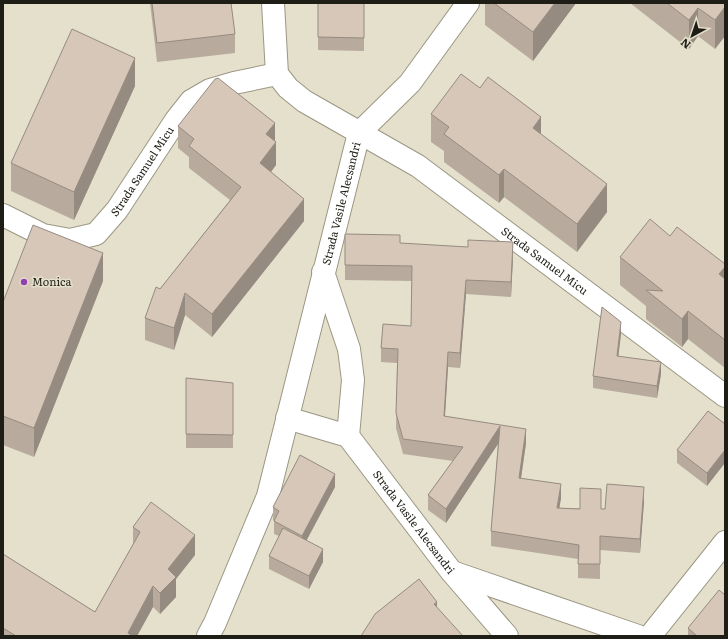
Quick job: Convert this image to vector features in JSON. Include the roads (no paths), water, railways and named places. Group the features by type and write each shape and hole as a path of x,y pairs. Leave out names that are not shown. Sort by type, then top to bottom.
{"street":[{"path":"273,3 277,74"},
{"path":"359,133 410,83 468,3"},
{"name":"Strada Vasile Alecsandri","path":"208,636 268,496 359,133 304,101 288,88 277,74"},
{"name":"Strada Samuel Micu","path":"3,215 43,235 70,240 96,234 117,210 176,120 191,101 210,90 234,83 277,74"},
{"name":"Strada Samuel Micu","path":"359,133 418,166 725,396"},
{"path":"287,418 348,436 353,380 349,349 323,272"},
{"name":"Strada Vasile Alecsandri","path":"348,436 451,571 507,636"},
{"path":"650,636 725,542"},
{"path":"451,571 638,636"}],"place":[{"name":"Monica","path":"24,282"}]}
